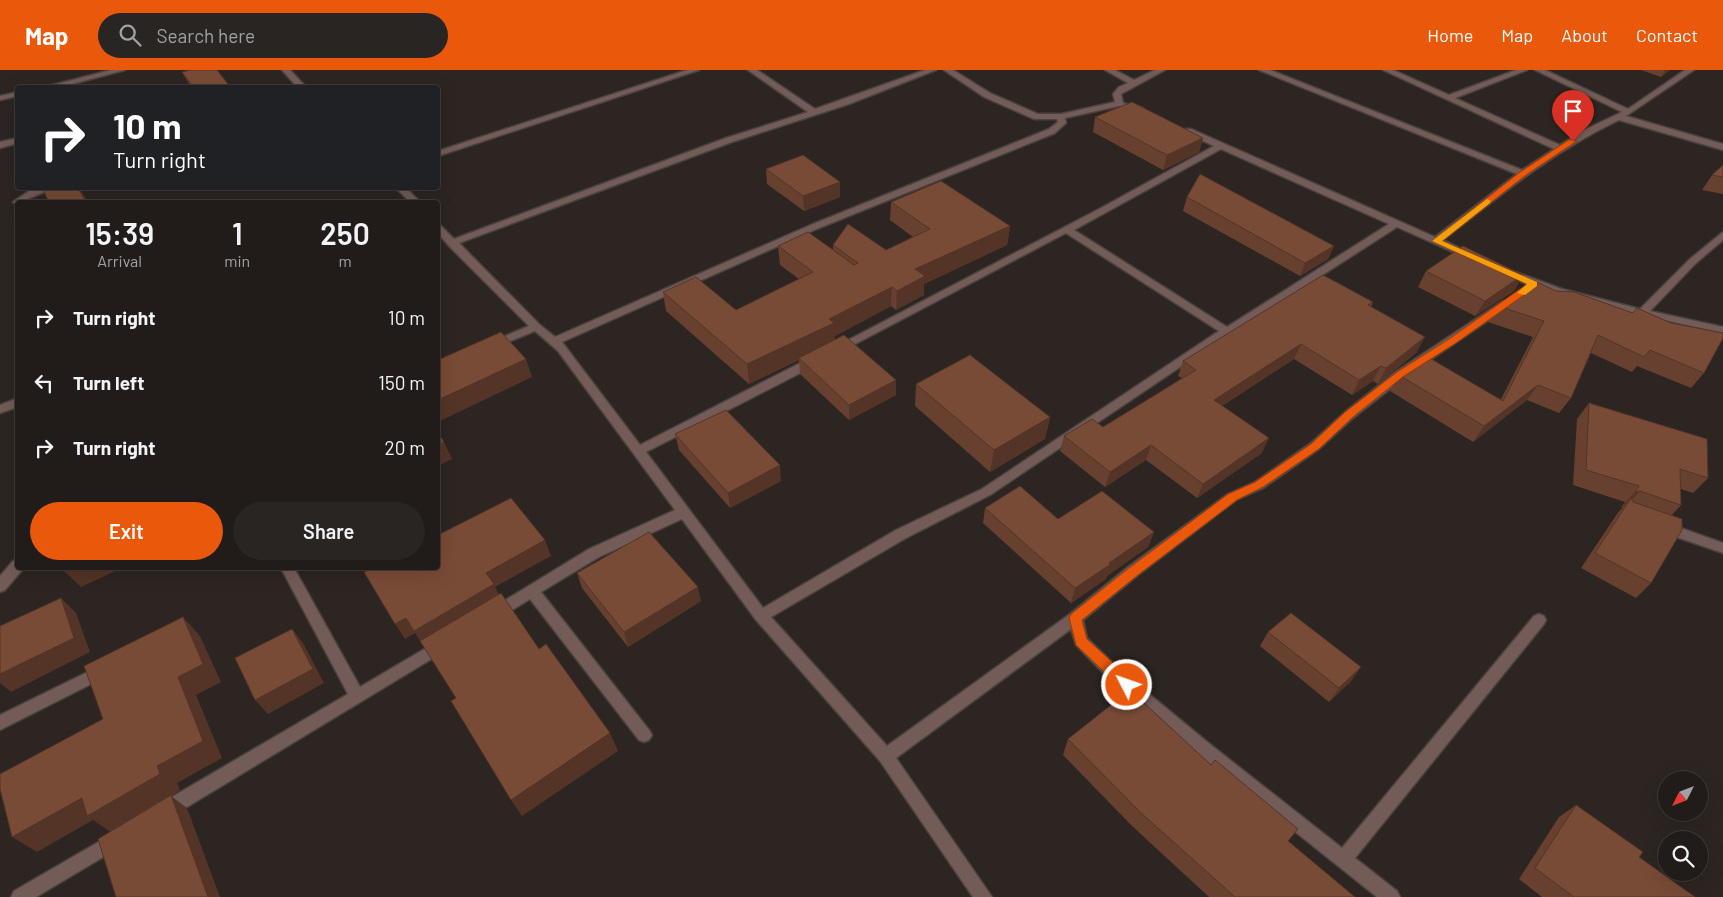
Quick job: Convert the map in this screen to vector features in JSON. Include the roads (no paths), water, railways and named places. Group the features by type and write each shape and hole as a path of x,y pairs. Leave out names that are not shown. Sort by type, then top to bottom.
{"street":[{"path":"58,85 121,70"},
{"path":"286,70 300,85"},
{"path":"440,153 695,70"},
{"path":"752,70 814,112"},
{"path":"451,243 729,140 932,70"},
{"path":"948,70 987,95 1037,117 1061,116 1119,104 1146,112"},
{"path":"1109,70 1134,83"},
{"path":"1119,104 1117,94 1134,83 1161,70"},
{"path":"1264,70 1523,173"},
{"path":"1387,70 1561,148"},
{"path":"1448,98 1523,70"},
{"path":"1539,70 1629,112"},
{"path":"1436,241 1523,173 1561,148 1629,112 1690,70"},
{"path":"0,98 15,95"},
{"path":"555,341 816,226 1052,131 1062,123 1061,116"},
{"path":"1619,117 1723,147"},
{"path":"1179,127 1480,260"},
{"path":"0,145 15,141"},
{"path":"638,451 1066,229 1220,146"},
{"path":"21,200 39,190"},
{"path":"403,190 412,200"},
{"path":"761,616 901,534 986,492 1226,331 1397,223"},
{"path":"1066,229 1226,331"},
{"path":"440,230 536,327 555,341 761,616 886,756 984,897"},
{"path":"1642,312 1693,261 1723,235"},
{"path":"1498,268 1534,284 1642,312 1723,330"},
{"path":"886,756 1076,618 1133,571 1232,497 1259,484 1315,446 1349,415 1401,374 1534,284"},
{"path":"478,350 536,327"},
{"path":"0,409 15,403"},
{"path":"482,621 594,553 684,512"},
{"path":"1652,523 1723,548"},
{"path":"0,586 15,568"},
{"path":"288,570 357,696"},
{"path":"532,591 644,735"},
{"path":"1076,618 1081,641 1094,656 1200,746 1390,897"},
{"path":"1344,859 1539,620"},
{"path":"155,816 457,636"},
{"path":"0,724 112,666"},
{"path":"20,897 130,832"}]}
